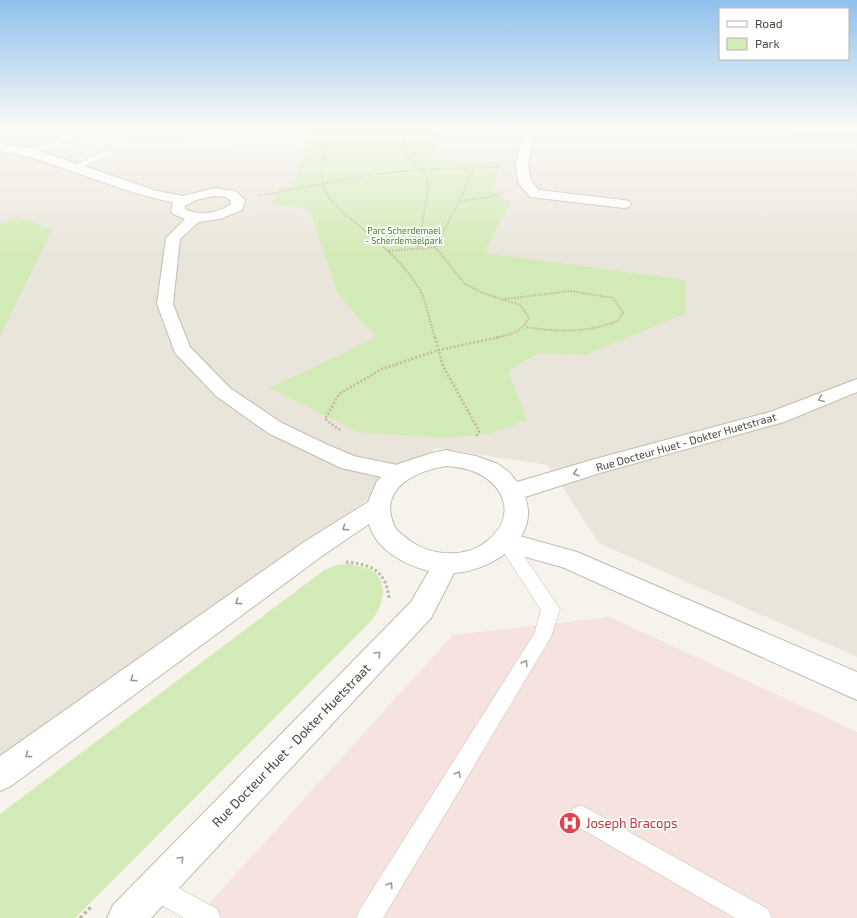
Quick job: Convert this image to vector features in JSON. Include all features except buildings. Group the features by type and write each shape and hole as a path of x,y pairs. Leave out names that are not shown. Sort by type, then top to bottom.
{"street":[{"path":"85,171 154,195 184,200"},
{"path":"522,171 525,184 535,194 624,204"},
{"path":"215,192 230,194 238,200 237,207 227,213 212,217 195,218 184,215 178,211 178,205 184,200 198,194 215,192"},
{"path":"195,218 173,238 165,304 182,349 224,392 275,428 349,463 399,473"},
{"name":"Rue Docteur Huet - Dokter Huetstraat","path":"513,492 595,467 777,417 857,385"},
{"path":"446,458 467,461 486,468 502,478 513,492 518,509 515,526 505,542 489,553 469,561 446,564 419,559 398,547 382,528 378,507 384,488 399,473 414,465 429,460 446,458"},
{"path":"0,775 313,548 378,507"},
{"path":"505,542 568,559 857,686"},
{"name":"Rue Docteur Huet - Dokter Huetstraat","path":"126,918 421,610 446,564"}],"lane":[{"path":"369,918 542,637 551,609 505,542"},
{"path":"581,816 759,918"},
{"path":"155,887 208,918"}],"path":[{"path":"322,171 322,185 337,208 389,250 402,265 420,291 443,366 479,431 467,461"},
{"path":"238,200 374,174 410,171"},
{"path":"418,247 428,190 427,178 420,171"},
{"path":"435,247 460,200 471,171"},
{"path":"460,200 490,197 525,184"},
{"path":"389,250 435,247 465,284 482,293 520,305 529,317 525,327"},
{"path":"337,434 341,430 325,419 339,394 382,369 439,350 512,334 525,327 584,332 618,321 623,312 613,298 570,292 504,299"},
{"path":"343,562 356,562 376,568 384,579 389,594 389,604"},
{"path":"80,918 97,901"}],"shaded area":[{"path":"0,171 857,171 857,657 599,543 548,465 436,448 367,500 0,756"},
{"name":"Joseph Bracops","path":"610,617 857,732 857,918 196,918 453,635"}],"green space":[{"name":"Parc Scherdemael - Scherdemaelpark","path":"298,171 498,171 493,191 510,203 484,253 685,280 686,313 585,355 538,353 508,371 527,420 489,434 445,438 357,432 270,388 377,337 358,318 337,291 309,209 272,204 280,187 292,187"},
{"path":"18,216 52,230 0,336 0,224"},
{"path":"350,564 371,570 379,577 382,583 383,596 379,608 372,620 75,918 0,918 0,814 323,571 336,565"}],"place":[{"name":"Joseph Bracops","path":"570,823"}]}
